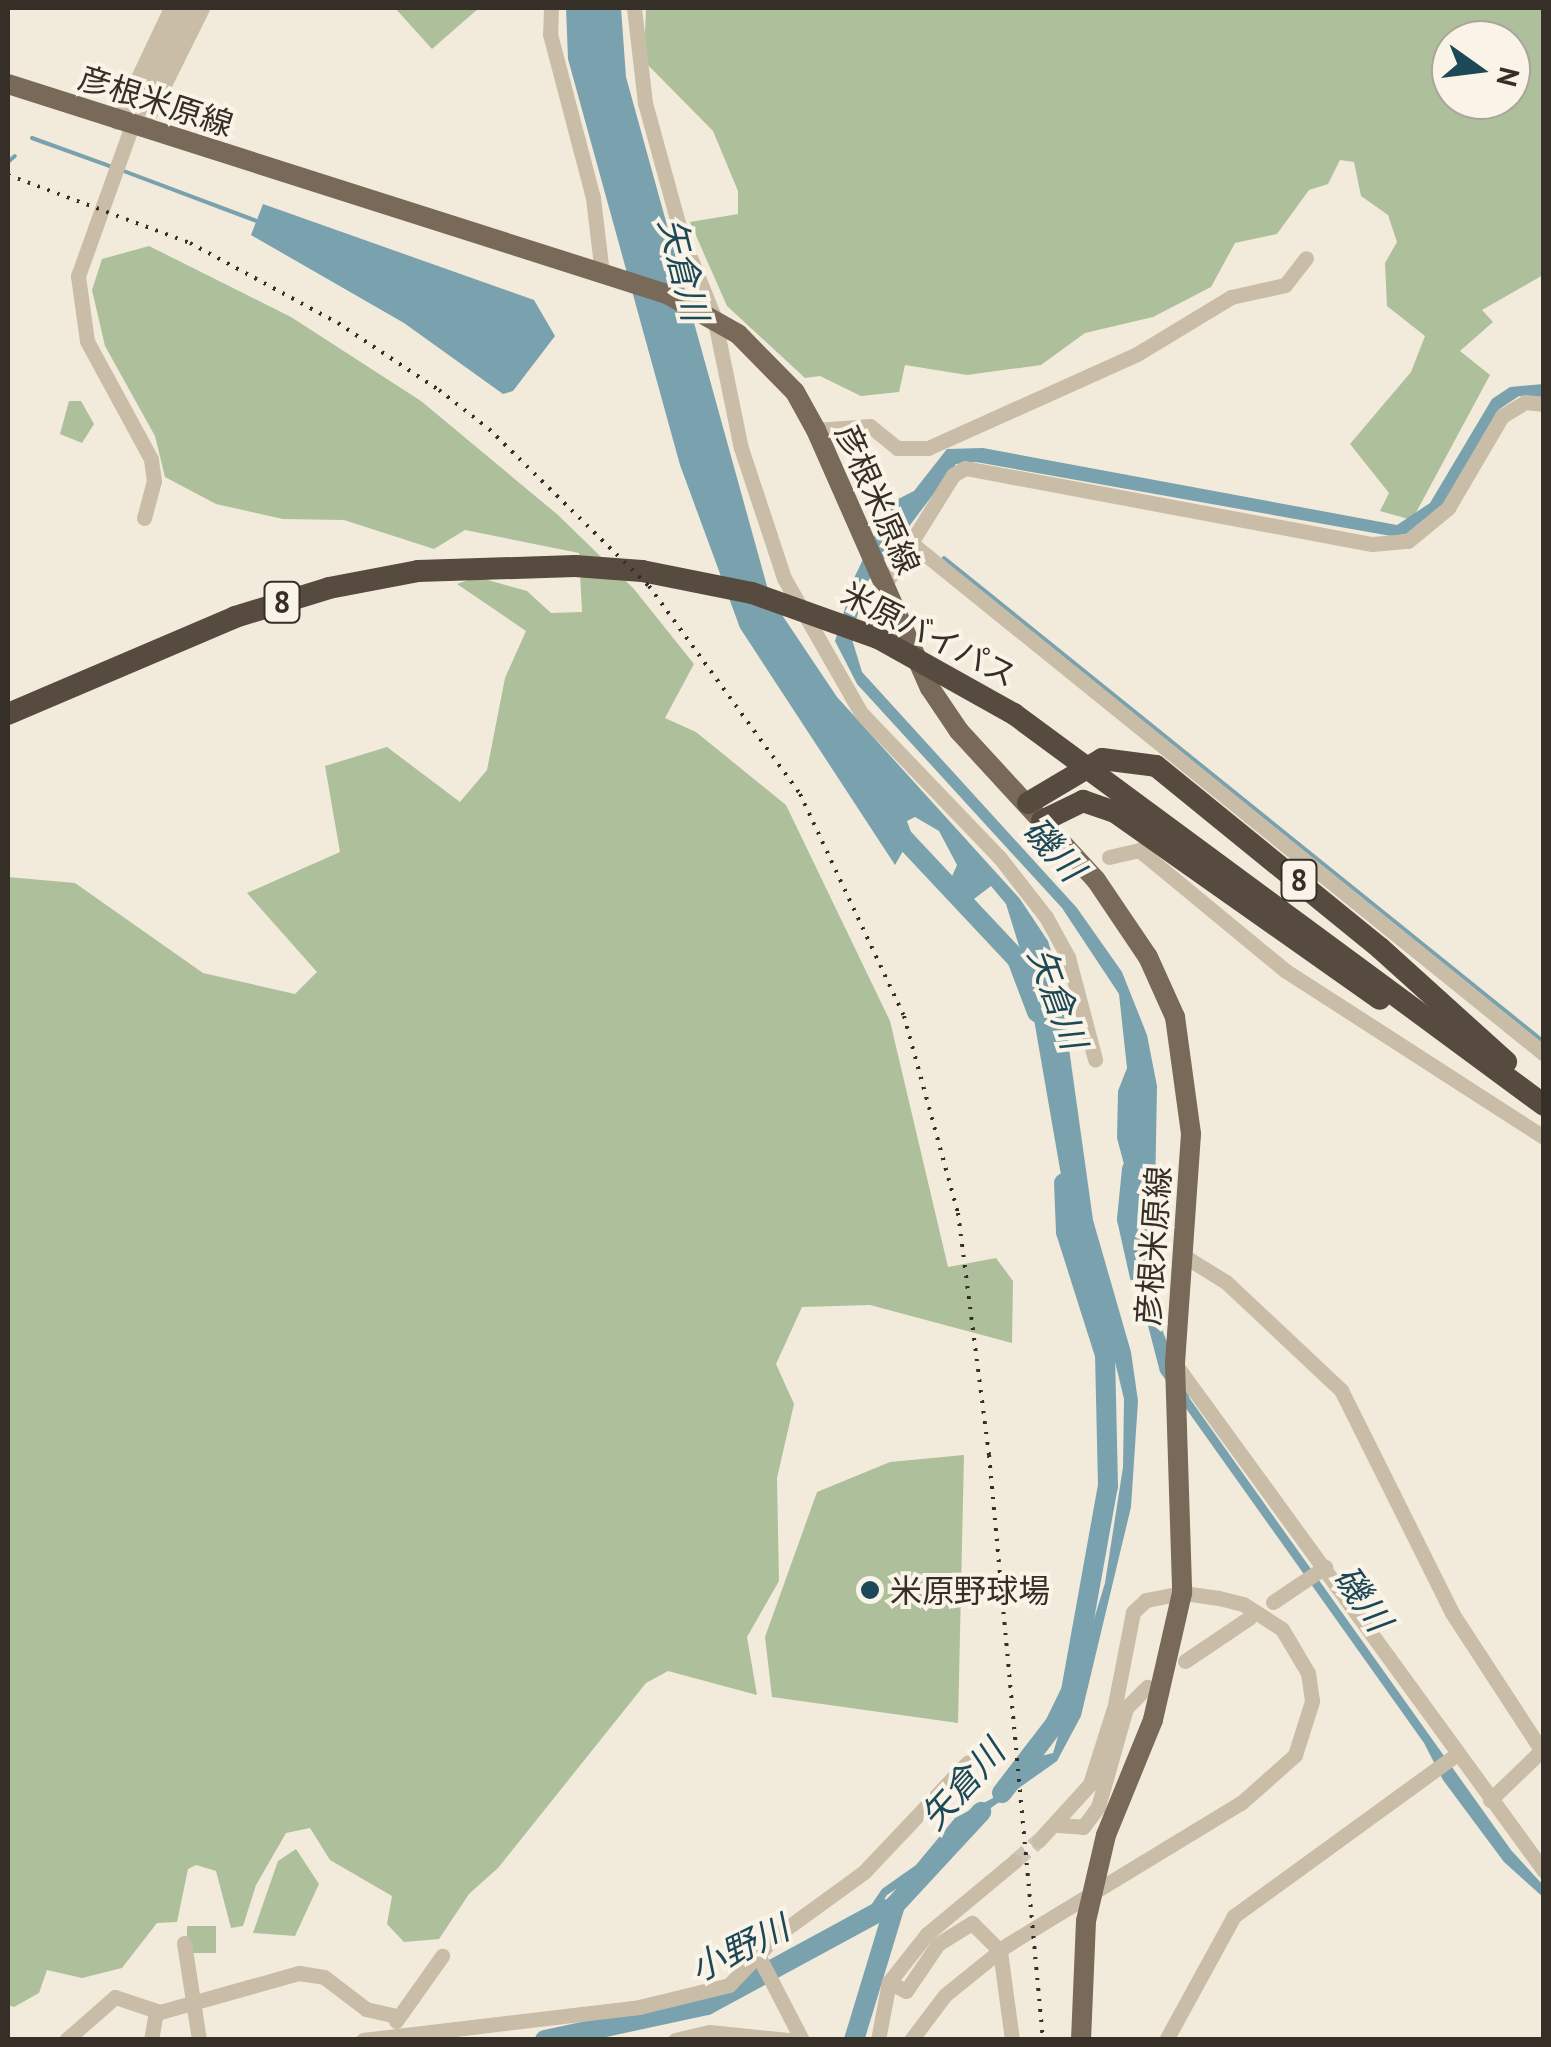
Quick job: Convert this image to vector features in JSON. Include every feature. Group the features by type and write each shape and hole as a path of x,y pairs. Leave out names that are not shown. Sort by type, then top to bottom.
{"highway":[{"name":"米原バイパス","path":"8,714 235,617 329,588 418,571 576,566 642,571 752,593 878,638 1014,714 1544,1106"},
{"name":"8","path":"1035,812 1102,759 1156,766 1380,948 1544,1096"},
{"name":"8","path":"1035,812 1083,800 1115,812 1345,978 1494,1068"}],"main road":[{"name":"彦根米原線","path":"8,84 117,122 608,275 709,314 777,371 816,430 882,581 949,717 1116,906 1175,1017 1191,1134 1175,1364 1182,1593 1153,1720 1106,1835 1086,1921 1081,2040"}],"street":[{"path":"117,122 171,8"},
{"path":"144,518 154,481 151,459 80,321 83,254 186,8"},
{"path":"142,129 202,8"},
{"path":"551,8 550,34 593,198 608,275"},
{"path":"634,8 645,103 682,238 709,314 741,448 784,578 861,713 1000,858 1046,917 1074,974 1094,1059"},
{"path":"816,430 870,426 897,448 928,448 1137,354 1231,297 1285,285 1306,258"},
{"path":"882,581 953,475 965,468 1372,544 1408,541 1448,508 1502,416 1526,402 1544,404"},
{"path":"910,542 1544,1054"},
{"path":"1109,857 1139,850 1286,970 1544,1137"},
{"path":"1184,1256 1226,1282 1341,1390 1452,1613 1542,1752 1490,1800"},
{"path":"1175,1364 1454,1757 1544,1871"},
{"path":"1272,1602 1321,1570"},
{"path":"911,2040 945,1995 1004,1948 1274,1778 1296,1755 1312,1701 1308,1673 1282,1629 1244,1604 1182,1593 1146,1600 1132,1612 1118,1694 1090,1784 1057,1825 1039,1840"},
{"path":"1185,1661 1249,1618"},
{"path":"1057,1825 1083,1827 1098,1807 1126,1708 1147,1687"},
{"path":"1166,2040 1234,1916 1454,1757"},
{"path":"362,2040 674,2000 729,1985 776,1936 864,1872 968,1762"},
{"path":"878,2040 888,1982 926,1934 1015,1861"},
{"path":"888,1982 906,1991 938,1944 972,1923 1004,1948 1012,2040"},
{"path":"184,1943 199,2040"},
{"path":"395,2038 397,2016 442,1956"},
{"path":"759,1957 802,2040"},
{"path":"66,2040 115,1996 156,2010 194,2004 299,1973 324,1978 360,2006 397,2016"},
{"path":"151,2040 156,2010"},
{"path":"675,2040 709,2032 789,2040"}],"green space":[{"path":"395,8 479,8 432,49"},
{"path":"646,8 1543,8 1543,275 1482,310 1493,322 1460,351 1490,375 1412,520 1380,511 1389,493 1350,444 1411,372 1425,336 1387,306 1385,263 1397,242 1388,215 1361,196 1354,162 1340,160 1328,184 1309,190 1277,234 1235,243 1211,287 1153,317 1085,333 1041,365 967,375 905,365 899,392 861,396 820,376 805,378 727,306 690,222 738,214 738,191 713,131 644,61"},
{"path":"149,246 291,317 421,401 558,515 634,589 694,664 665,718 696,732 786,805 890,1021 948,1267 996,1258 1013,1281 1012,1343 870,1305 802,1307 776,1364 794,1404 777,1478 779,1581 747,1637 757,1695 668,1671 646,1683 498,1868 469,1894 439,1939 404,1942 387,1924 392,1896 330,1860 310,1828 286,1833 256,1885 243,1926 231,1928 216,1871 196,1865 188,1869 177,1922 157,1923 122,1968 82,1978 47,1970 39,1993 14,2007 8,2005 8,877 75,883 203,973 295,994 317,972 247,893 340,852 325,766 387,747 460,802 487,770 505,678 526,631 457,584 477,577 527,591 551,613 582,612 579,553 465,530 434,549 344,520 283,519 216,504 165,477 155,436 105,346 92,290 102,259"},
{"path":"69,401 81,401 94,424 82,443 60,434"},
{"name":"米原野球場","path":"964,1455 958,1723 772,1697 765,1637 817,1492 890,1462"},
{"path":"296,1849 319,1884 295,1936 253,1933 278,1861"},
{"path":"187,1926 216,1926 216,1953 187,1953"}],"water":[{"path":"566,8 621,8 626,77 770,597 837,697 1020,899 1048,941 1059,977 1093,1220 1131,1352 1138,1401 1131,1507 1081,1716 1057,1761 957,1832 922,1872 887,1895 868,1923 859,1923 882,1889 916,1865 955,1818 993,1798 1037,1757 1053,1753 1105,1583 1123,1467 1124,1399 1110,1341 1073,1244 1024,962 1006,904 991,886 974,899 954,901 946,890 957,865 939,831 915,817 907,821 912,835 895,865 740,628 680,465 568,59"},
{"path":"263,204 534,300 555,336 513,391 503,394 404,323 251,235"},
{"path":"1543,384 1543,397 1519,396 1498,410 1446,502 1406,534 1391,536 976,462 956,464 868,581 851,636 862,672 1077,908 1122,972 1147,1035 1157,1086 1153,1307 1190,1399 1511,1850 1543,1885 1543,1897 1504,1862 1443,1780 1424,1743 1160,1372 1137,1283 1129,1183 1117,1138 1118,1091 1127,1068 1119,994 1062,908 857,684 835,641 855,576 890,503 914,491 947,449 983,448 1397,525 1430,503 1492,399 1510,387"}],"waterway":[{"path":"32,138 112,167"},
{"path":"8,162 15,156"},
{"path":"121,170 257,221"},
{"path":"944,558 1544,1042"},
{"name":"矢倉川","path":"891,825 1017,959 1037,1012"},
{"name":"磯川","path":"1132,1169 1127,1219 1140,1277"},
{"name":"矢倉川","path":"1002,1793 1055,1724 1071,1691 1108,1486 1105,1355 1066,1232 1064,1183"},
{"name":"矢倉川","path":"854,2040 895,1905 981,1812"},
{"name":"小野川","path":"545,2040 707,2005 884,1909"}],"tunnel":[{"path":"1015,1861 1039,1840"}],"railway":[{"path":"8,175 190,243 338,323 439,390 489,429 649,586 800,794 904,1016 958,1213 989,1455 1043,2040"}],"place":[{"name":"米原野球場","path":"870,1590"}]}
